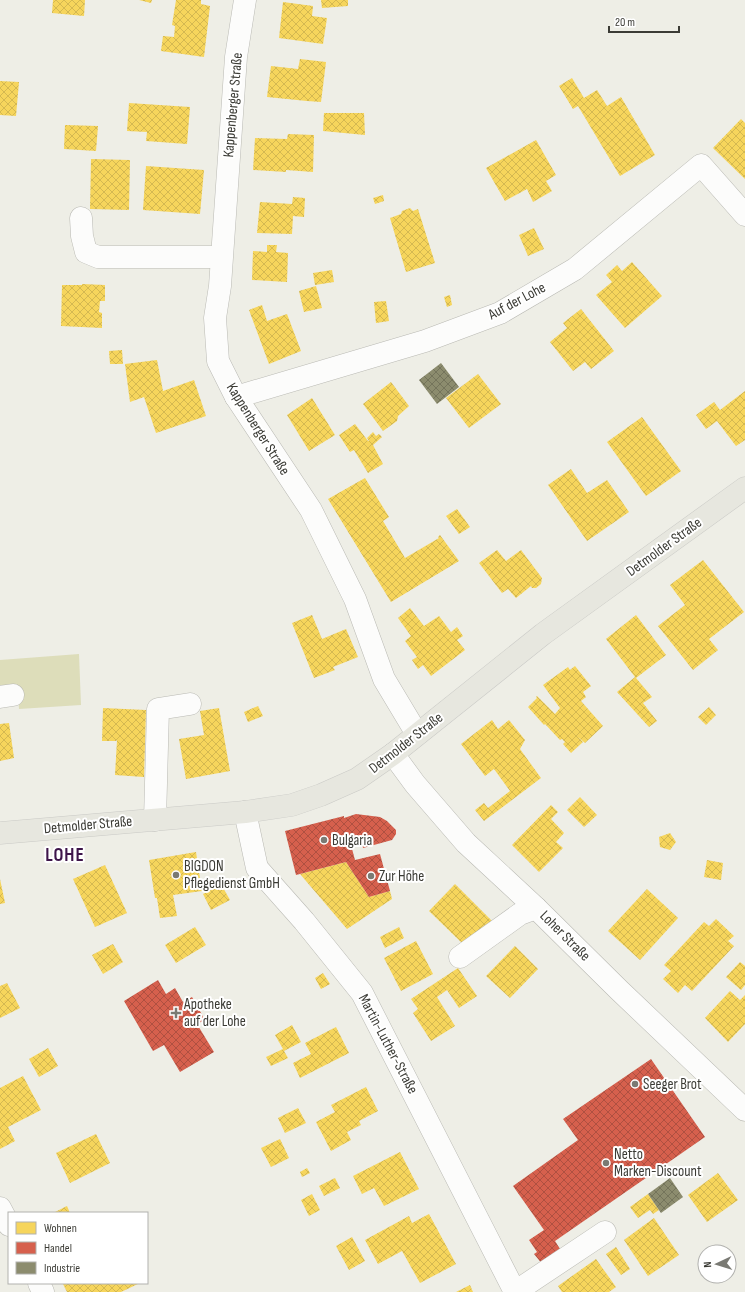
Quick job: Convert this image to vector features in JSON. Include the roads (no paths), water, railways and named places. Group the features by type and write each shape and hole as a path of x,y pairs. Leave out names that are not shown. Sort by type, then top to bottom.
{"main road":[{"name":"Detmolder Straße","path":"0,833 245,812 292,805 321,795 358,779 392,754 543,634 745,488"}],"street":[{"name":"Kappenberger Straße","path":"245,0 236,57 220,286 215,318 218,361 236,397 311,510 355,598 384,679 417,734"},
{"name":"Auf der Lohe","path":"236,397 425,341 500,313 575,269 701,165 745,215"},
{"path":"81,218 82,236 86,252 98,257 221,258"},
{"path":"155,820 158,709 190,704"},
{"name":"Loher Straße","path":"392,754 415,784 466,843 536,908 745,1110"},
{"name":"Martin-Luther-Straße","path":"245,812 258,868 318,937 362,993 515,1292"},
{"path":"460,957 520,914 536,908"},
{"path":"0,1208 8,1223"},
{"path":"515,1292 605,1232"}],"place":[{"name":"Bulgaria","path":"324,840"},
{"name":"BIGDON Pflegedienst GmbH","path":"176,875"},
{"name":"Zur Höhe","path":"371,876"},
{"name":"Apotheke auf der Lohe","path":"176,1013"},
{"name":"Seeger Brot","path":"635,1084"},
{"name":"Netto Marken-Discount","path":"606,1163"}],"district":[{"name":"LOHE","path":"65,855"}]}
